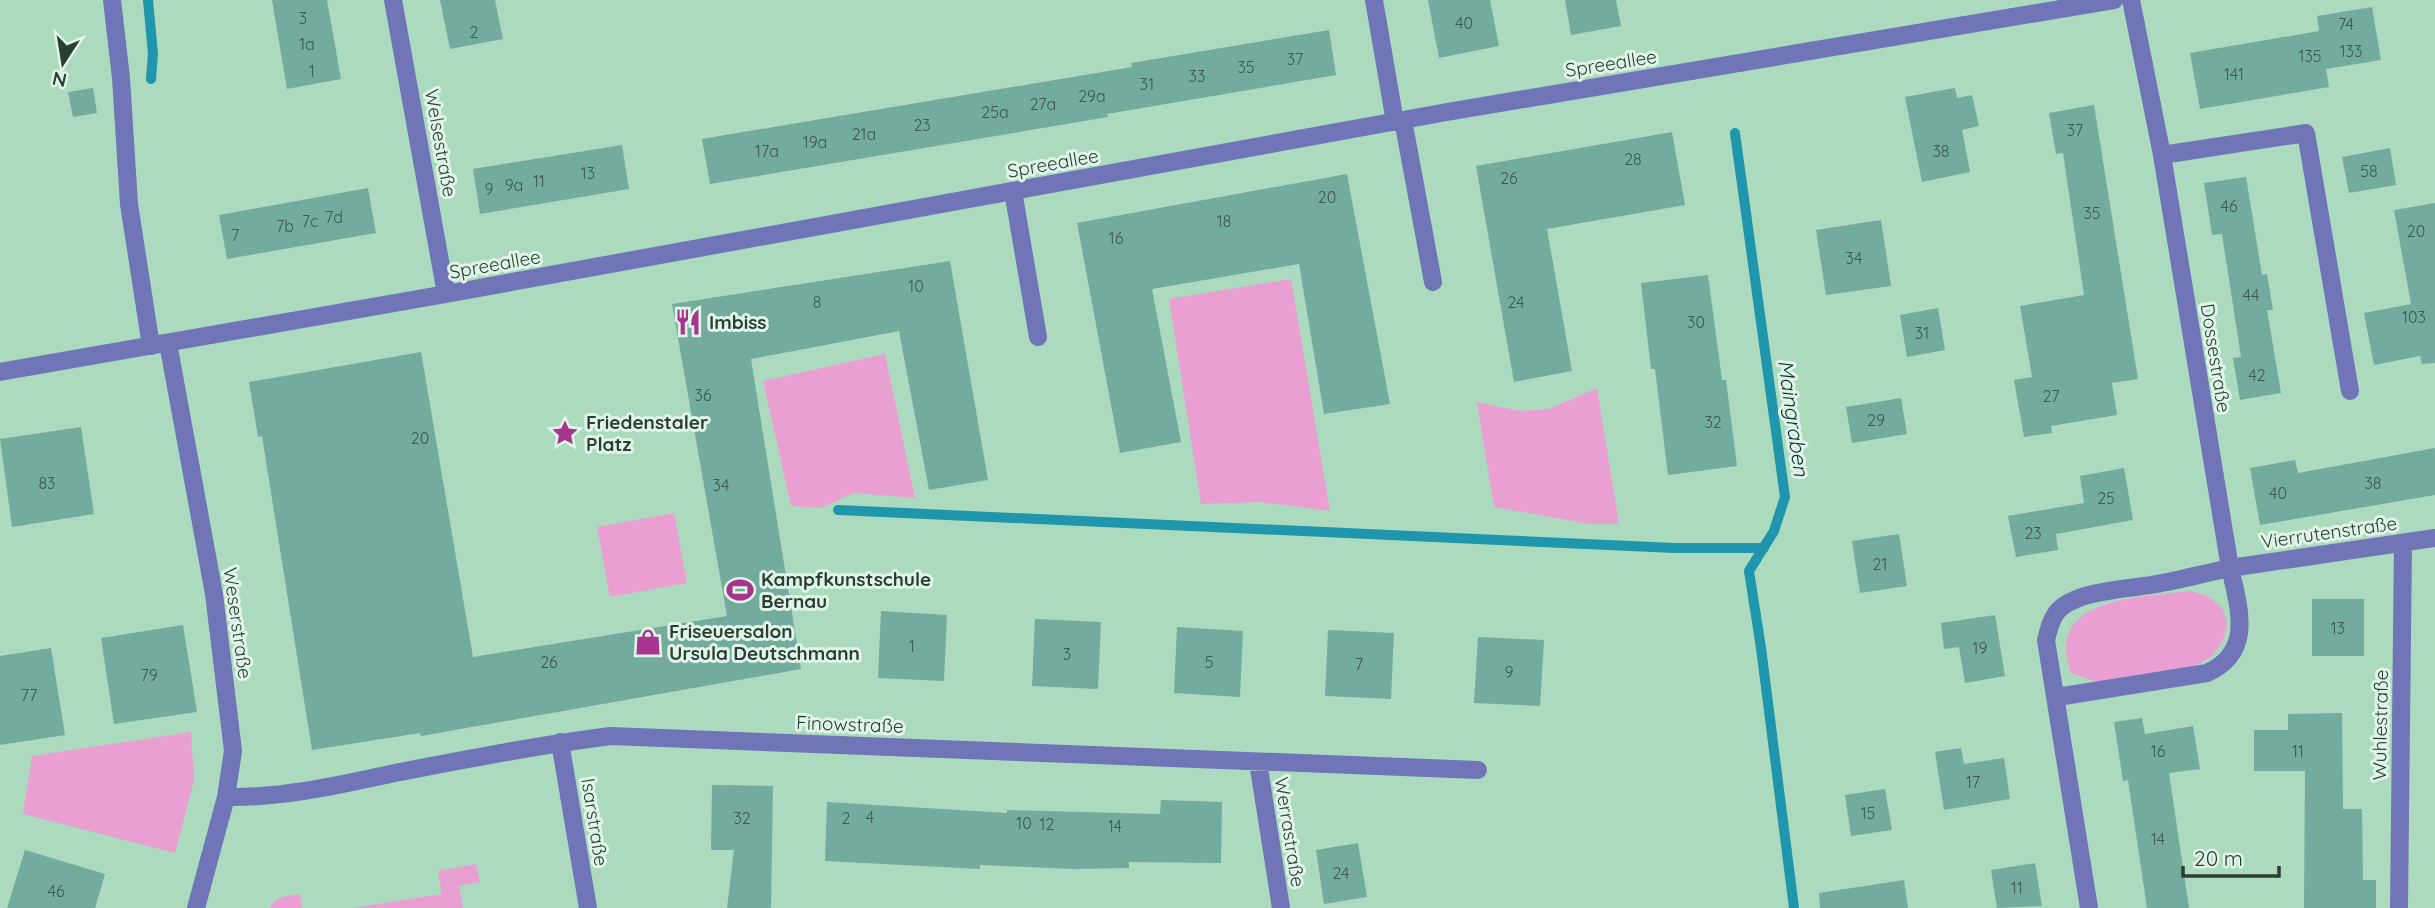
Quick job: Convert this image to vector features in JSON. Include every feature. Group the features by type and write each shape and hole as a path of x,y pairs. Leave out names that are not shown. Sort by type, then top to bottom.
{"street":[{"name":"Weserstraße","path":"112,0 121,78 132,233 214,594 233,751 226,797 196,908"},
{"name":"Welsestraße","path":"393,0 446,294"},
{"path":"1374,0 1433,282"},
{"name":"Spreeallee","path":"0,372 1399,121 2114,0"},
{"name":"Dossestraße","path":"2057,697 2207,673 2230,659 2239,633 2239,608 2230,568 2162,155 2130,0"},
{"path":"2162,155 2306,133 2350,391"},
{"path":"1013,191 1038,337"},
{"name":"Vierrutenstraße","path":"2230,568 2435,538"},
{"name":"Wuhlestraße","path":"2399,908 2403,543"},
{"path":"2089,908 2046,640 2052,619 2059,609 2069,602 2084,597 2230,568"},
{"name":"Finowstraße","path":"226,797 299,793 560,742 625,736 1478,771"},
{"name":"Isarstraße","path":"560,742 588,908"},
{"name":"Werrastraße","path":"1258,762 1281,908"}],"shaded area":[{"path":"1291,279 1330,511 1260,502 1201,504 1169,299"},
{"path":"885,354 915,498 853,493 822,508 791,506 763,381"},
{"path":"1597,388 1619,524 1590,524 1494,507 1477,402 1520,411 1549,409"},
{"path":"674,513 687,583 610,597 597,527"},
{"path":"2191,591 2209,597 2223,609 2227,624 2224,639 2212,656 2196,666 2097,682 2071,673 2066,648 2071,629 2083,615 2124,600"},
{"path":"191,732 194,780 175,853 23,814 32,756"},
{"path":"476,864 480,882 459,886 463,908 353,908 442,894 438,871"},
{"path":"300,894 302,908 270,908 279,899"}],"building":[{"path":"272,0 327,0 341,79 287,89"},
{"path":"440,0 495,0 503,39 450,49"},
{"path":"1428,0 1490,0 1499,46 1439,58"},
{"path":"1565,0 1616,0 1621,26 1571,35"},
{"path":"2372,7 2381,60 2326,69 2329,87 2200,109 2190,53 2319,31 2317,16"},
{"path":"1329,30 1336,75 1107,114 1108,117 710,184 702,139 1132,67 1131,63"},
{"path":"93,88 97,113 73,117 68,92"},
{"path":"1955,88 1957,98 1972,95 1979,126 1962,130 1970,172 1922,182 1905,97"},
{"path":"2094,105 2138,379 2112,383 2117,415 2051,426 2052,433 2024,437 2014,380 2032,377 2020,306 2084,295 2063,153 2056,154 2049,113"},
{"path":"1672,132 1685,205 1547,229 1572,371 1514,382 1476,166"},
{"path":"622,145 629,189 480,214 473,169"},
{"path":"2390,148 2396,185 2349,193 2342,157"},
{"path":"1347,174 1390,404 1324,414 1299,264 1152,289 1181,442 1120,453 1077,223"},
{"path":"2246,177 2262,275 2267,274 2273,310 2267,310 2281,393 2240,400 2233,358 2241,357 2222,234 2212,235 2204,183"},
{"path":"368,188 376,233 227,259 219,215"},
{"path":"2435,203 2435,363 2422,364 2420,356 2374,365 2364,313 2411,304 2394,210"},
{"path":"1881,220 1891,286 1826,295 1816,230"},
{"path":"950,261 988,480 929,490 899,331 751,359 801,669 421,736 420,733 312,750 262,436 258,437 249,382 421,352 473,657 727,616 672,304"},
{"path":"1708,275 1737,466 1668,475 1641,283"},
{"path":"1938,308 1945,350 1907,357 1900,315"},
{"path":"1901,398 1907,434 1852,443 1846,407"},
{"path":"81,427 94,514 12,527 0,439"},
{"path":"2435,448 2435,495 2260,525 2250,468 2295,460 2298,473"},
{"path":"2124,468 2133,520 2056,534 2058,550 2016,557 2008,516 2084,503 2080,476"},
{"path":"1899,534 1907,586 1860,593 1852,541"},
{"path":"2312,599 2364,599 2364,656 2312,656"},
{"path":"881,611 947,615 944,681 878,678"},
{"path":"1995,615 2005,676 1965,683 1959,647 1944,649 1941,623"},
{"path":"1035,619 1101,622 1098,689 1032,686"},
{"path":"183,625 197,712 114,724 101,638"},
{"path":"1177,627 1243,631 1240,697 1174,693"},
{"path":"1328,630 1394,633 1391,699 1325,696"},
{"path":"1478,637 1544,640 1540,706 1474,703"},
{"path":"51,648 65,735 0,745 0,656"},
{"path":"2342,713 2343,809 2362,809 2363,880 2376,880 2376,908 2304,908 2305,771 2254,771 2254,730 2288,730 2288,714"},
{"path":"2142,718 2145,734 2193,726 2200,769 2169,773 2189,908 2147,908 2128,780 2123,781 2114,722"},
{"path":"1961,748 1964,764 2004,758 2010,799 1944,810 1935,752"},
{"path":"712,785 773,786 771,908 727,908 734,850 711,850"},
{"path":"1885,789 1892,830 1851,836 1845,795"},
{"path":"1161,800 1222,802 1221,863 1129,862 1129,868 1071,869 980,865 980,869 825,861 827,802 1007,813 1007,810 1160,814"},
{"path":"1358,843 1367,897 1324,904 1316,850"},
{"path":"25,850 105,874 95,908 7,908"},
{"path":"2035,863 2042,906 1997,908 1991,870"},
{"path":"1904,880 1908,908 1820,908 1819,893"}],"waterway":[{"path":"148,0 153,54 151,79"},
{"name":"Maingraben","path":"1735,133 1785,497 1774,531 1749,571 1794,908"},
{"path":"838,510 1675,548 1764,548"}],"place":[{"name":"Imbiss","path":"688,322"},
{"name":"Friedenstaler Platz","path":"565,433"},
{"name":"Kampfkunstschule Bernau","path":"740,590"},
{"name":"Friseuersalon Ursula Deutschmann","path":"648,642"}]}
